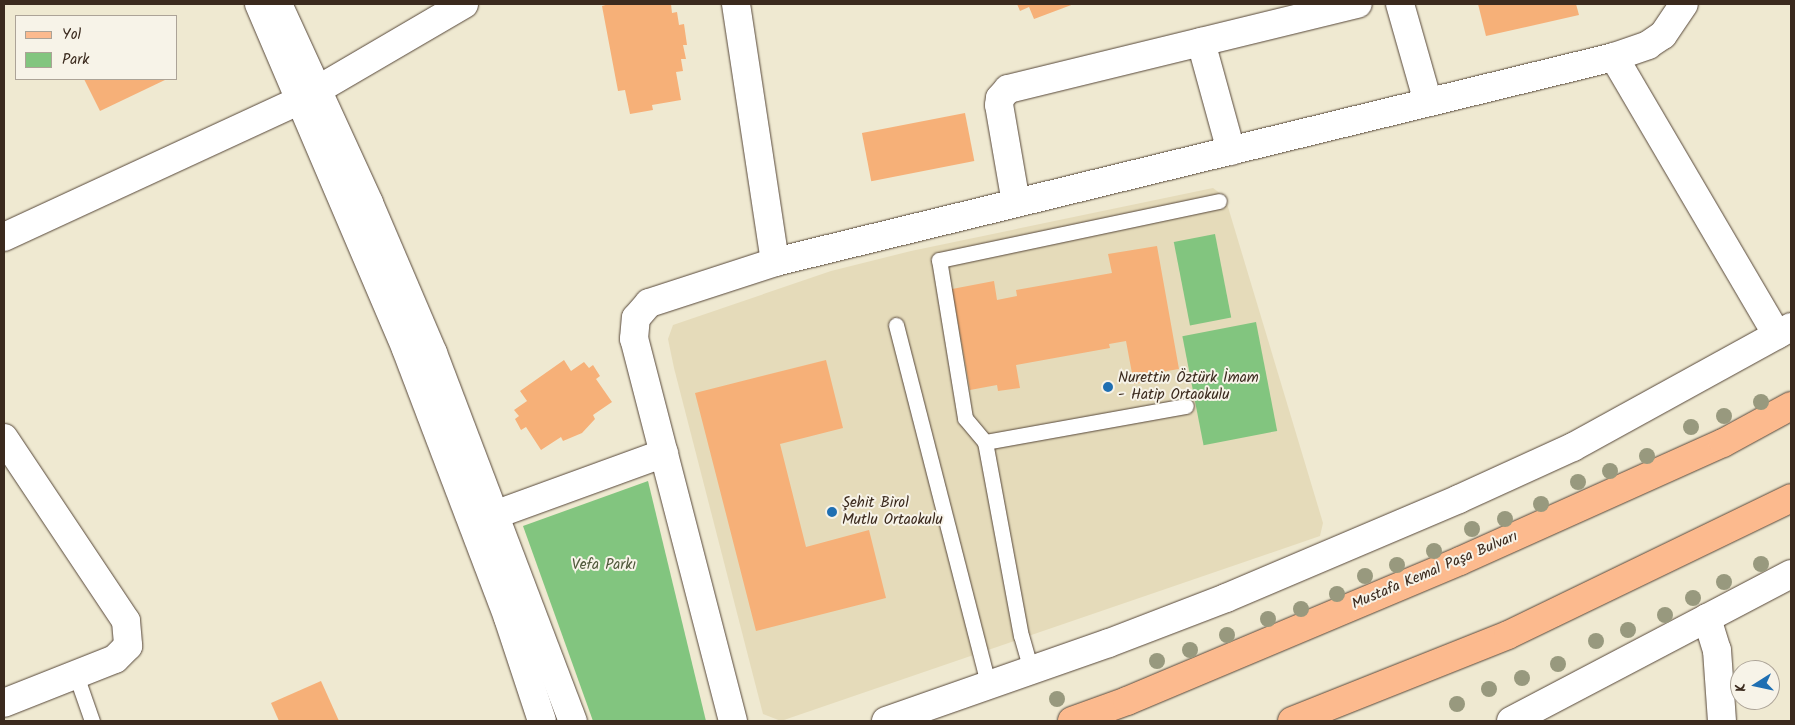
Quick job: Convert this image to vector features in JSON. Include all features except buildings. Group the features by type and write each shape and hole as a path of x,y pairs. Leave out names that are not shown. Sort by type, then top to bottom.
{"main road":[{"name":"Mustafa Kemal Paşa Bulvarı","path":"1072,721 1127,701 1460,561 1724,443 1791,406"},
{"path":"1292,721 1508,635 1791,498"}],"street":[{"path":"259,4 309,94 433,353 572,721"},
{"path":"278,4 336,180 423,394 508,618 542,721"},
{"path":"4,237 309,94 464,4"},
{"path":"736,4 775,262"},
{"path":"1016,203 999,105 1004,92 1013,88 1358,4"},
{"path":"1400,4 1428,102"},
{"path":"733,721 634,339 636,318 649,303 775,262 1614,57 1648,45 1663,34 1684,4"},
{"path":"1201,42 1231,150"},
{"path":"886,721 1226,598 1459,500 1573,446 1784,331 1614,57"},
{"path":"4,438 126,621 128,646 115,659 4,703"},
{"path":"494,515 664,453"},
{"path":"1511,721 1791,574"},
{"path":"1707,618 1717,650 1722,721"}],"lane":[{"path":"1031,670 1021,636 986,442 965,418 940,260 1219,201"},
{"path":"896,325 988,684"},
{"path":"986,442 1186,406"},
{"path":"76,675 92,721"}],"shaded area":[{"path":"1213,188 1225,197 1323,523 1320,536 781,721 763,714 674,368 668,339 673,325 831,271 911,251"}],"green space":[{"path":"1215,234 1231,317 1190,325 1174,242"},
{"path":"1256,322 1277,431 1204,445 1182,336"},
{"name":"Vefa Parkı","path":"648,481 706,721 593,721 523,526"}],"place":[{"name":"Nurettin Öztürk İmam - Hatip Ortaokulu","path":"1108,387"},
{"name":"Şehit Birol Mutlu Ortaokulu","path":"832,512"}]}
